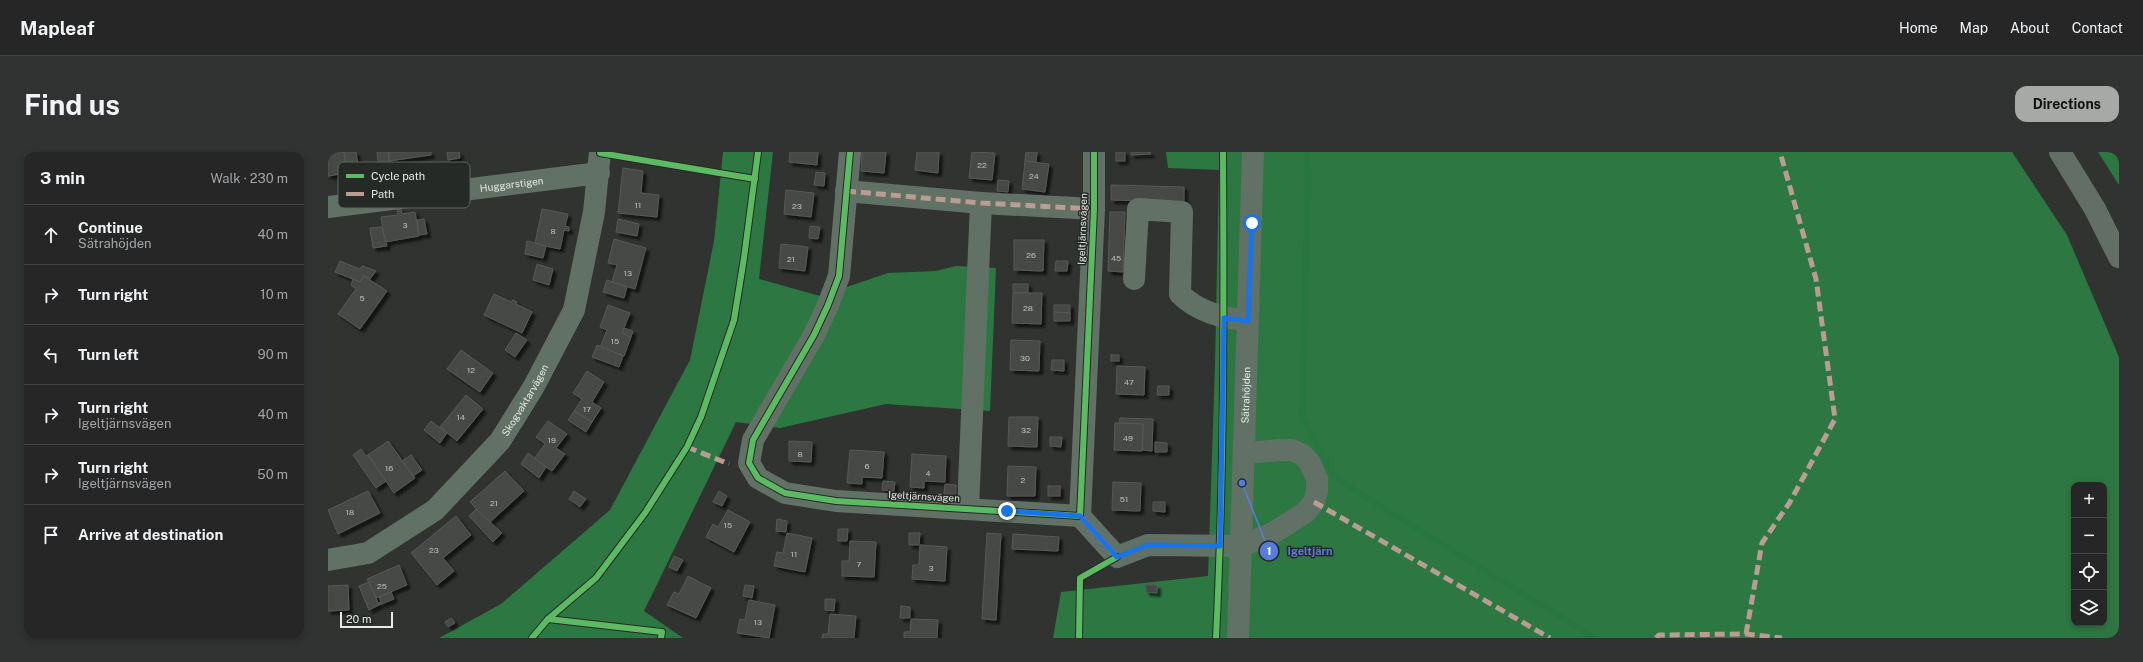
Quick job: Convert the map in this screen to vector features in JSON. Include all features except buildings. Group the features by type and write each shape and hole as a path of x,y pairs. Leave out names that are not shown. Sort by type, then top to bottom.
{"highway":[{"path":"2060,152 2095,209 2119,257"}],"street":[{"name":"Skogvaktarvägen","path":"328,560 368,553 435,510 500,441 533,388 574,310 594,212 600,152"},
{"name":"Igeltjärnsvägen","path":"850,152 839,276 814,335 753,440 748,463 758,478 785,493 836,501 1080,516 1094,209 1094,152"},
{"name":"Sätrahöjden","path":"1238,638 1253,152"},
{"name":"Huggarstigen","path":"470,190 599,173"},
{"name":"Igeltjärnsvägen","path":"846,191 981,203 1094,209"},
{"path":"968,508 981,203"},
{"path":"1134,279 1138,209 1182,212 1180,294 1188,303 1224,318 1248,321"},
{"path":"1080,516 1117,557 1148,545 1241,546 1273,533 1306,512 1314,502 1317,491 1314,471 1303,455 1292,450 1244,453"}],"green space":[{"path":"723,152 773,152 759,279 820,296 888,273 936,271 956,266 996,268 990,411 886,404 780,428 736,422 644,611 683,638 439,638 501,604 610,510 690,360 714,241"},
{"path":"1166,152 2012,152 2067,235 2119,357 2119,638 1053,638 1061,592 1208,576 1215,366 1219,170 1168,168"},
{"path":"2098,152 2119,152 2119,185"}],"waterway":[{"path":"1307,152 1308,181 1302,417 1335,478 1595,638"}],"marked path":[{"path":"1746,634 1762,543 1790,502 1835,419 1816,279 1780,152"},
{"path":"846,191 981,203 1094,209"},
{"path":"687,447 729,464"},
{"path":"1314,502 1550,638"},
{"path":"1080,516 1117,557"},
{"path":"1656,638 1659,635 1746,634 1782,638"}],"cycle path":[{"path":"532,638 548,619 596,578 645,513 687,447 701,417 734,320 758,152"},
{"path":"850,152 839,276 814,335 753,440 749,463 758,478 785,493 836,501 1080,516 1094,209 1094,152"},
{"path":"1216,638 1221,516 1223,395 1223,152"},
{"path":"600,153 755,179"},
{"path":"1079,638 1080,578 1117,557"},
{"path":"548,619 662,632 661,638"}],"place":[{"name":"Igeltjärn","path":"1242,483"}],"route":[{"path":"1007,511 1080,516 1117,557 1148,545 1220,546 1222,514 1224,318 1248,321 1252,223"}]}
